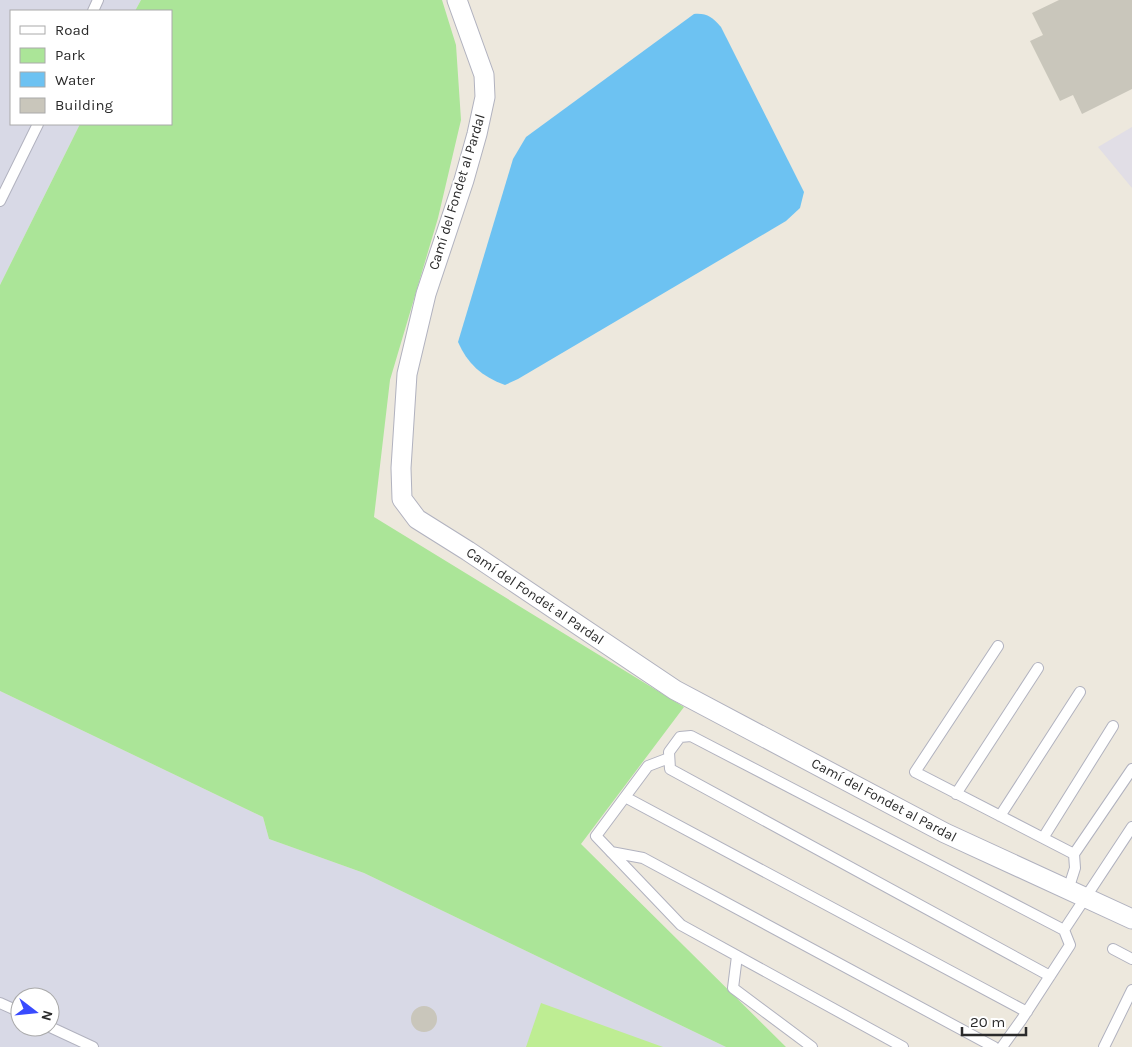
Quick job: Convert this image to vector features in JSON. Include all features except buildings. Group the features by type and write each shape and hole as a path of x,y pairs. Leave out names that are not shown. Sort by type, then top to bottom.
{"street":[{"name":"Camí del Fondet al Pardal","path":"457,0 484,75 485,97 464,180 426,294 407,374 401,459 402,499 417,519 468,551 675,690 945,833 1132,919"}],"lane":[{"path":"0,201 38,125"},
{"path":"998,646 915,772 1074,854"},
{"path":"956,794 1038,668"},
{"path":"1000,816 1080,692"},
{"path":"1043,838 1113,726"},
{"path":"1050,976 670,769 669,752 680,737 691,736 1064,930"},
{"path":"669,758 648,766 596,836 681,925 903,1047"},
{"path":"1002,1047 1070,945 1064,930 1076,894 1074,854 1132,769"},
{"path":"625,797 1027,1012"},
{"path":"1076,894 1132,827"},
{"path":"611,852 644,858 994,1047"},
{"path":"1113,949 1132,959"},
{"path":"737,956 733,988 812,1047"},
{"path":"1104,1047 1132,990"},
{"path":"60,1032 93,1047"}],"shaded area":[{"path":"0,0 141,0 136,10 10,10 10,125 80,125 0,285"},
{"path":"1132,127 1132,188 1098,147"},
{"path":"0,691 263,817 269,839 364,873 726,1047 0,1047"}],"green space":[{"path":"141,0 442,0 456,45 461,120 438,218 390,380 374,517 684,707 581,844 786,1047 726,1047 364,873 269,839 263,817 0,691 0,285 80,125 172,125 172,10 136,10"},
{"path":"541,1003 663,1047 526,1047"}],"water":[{"path":"694,14 709,16 721,27 804,192 800,208 786,221 518,379 505,385 489,378 471,363 458,342 513,159 526,137"}]}
